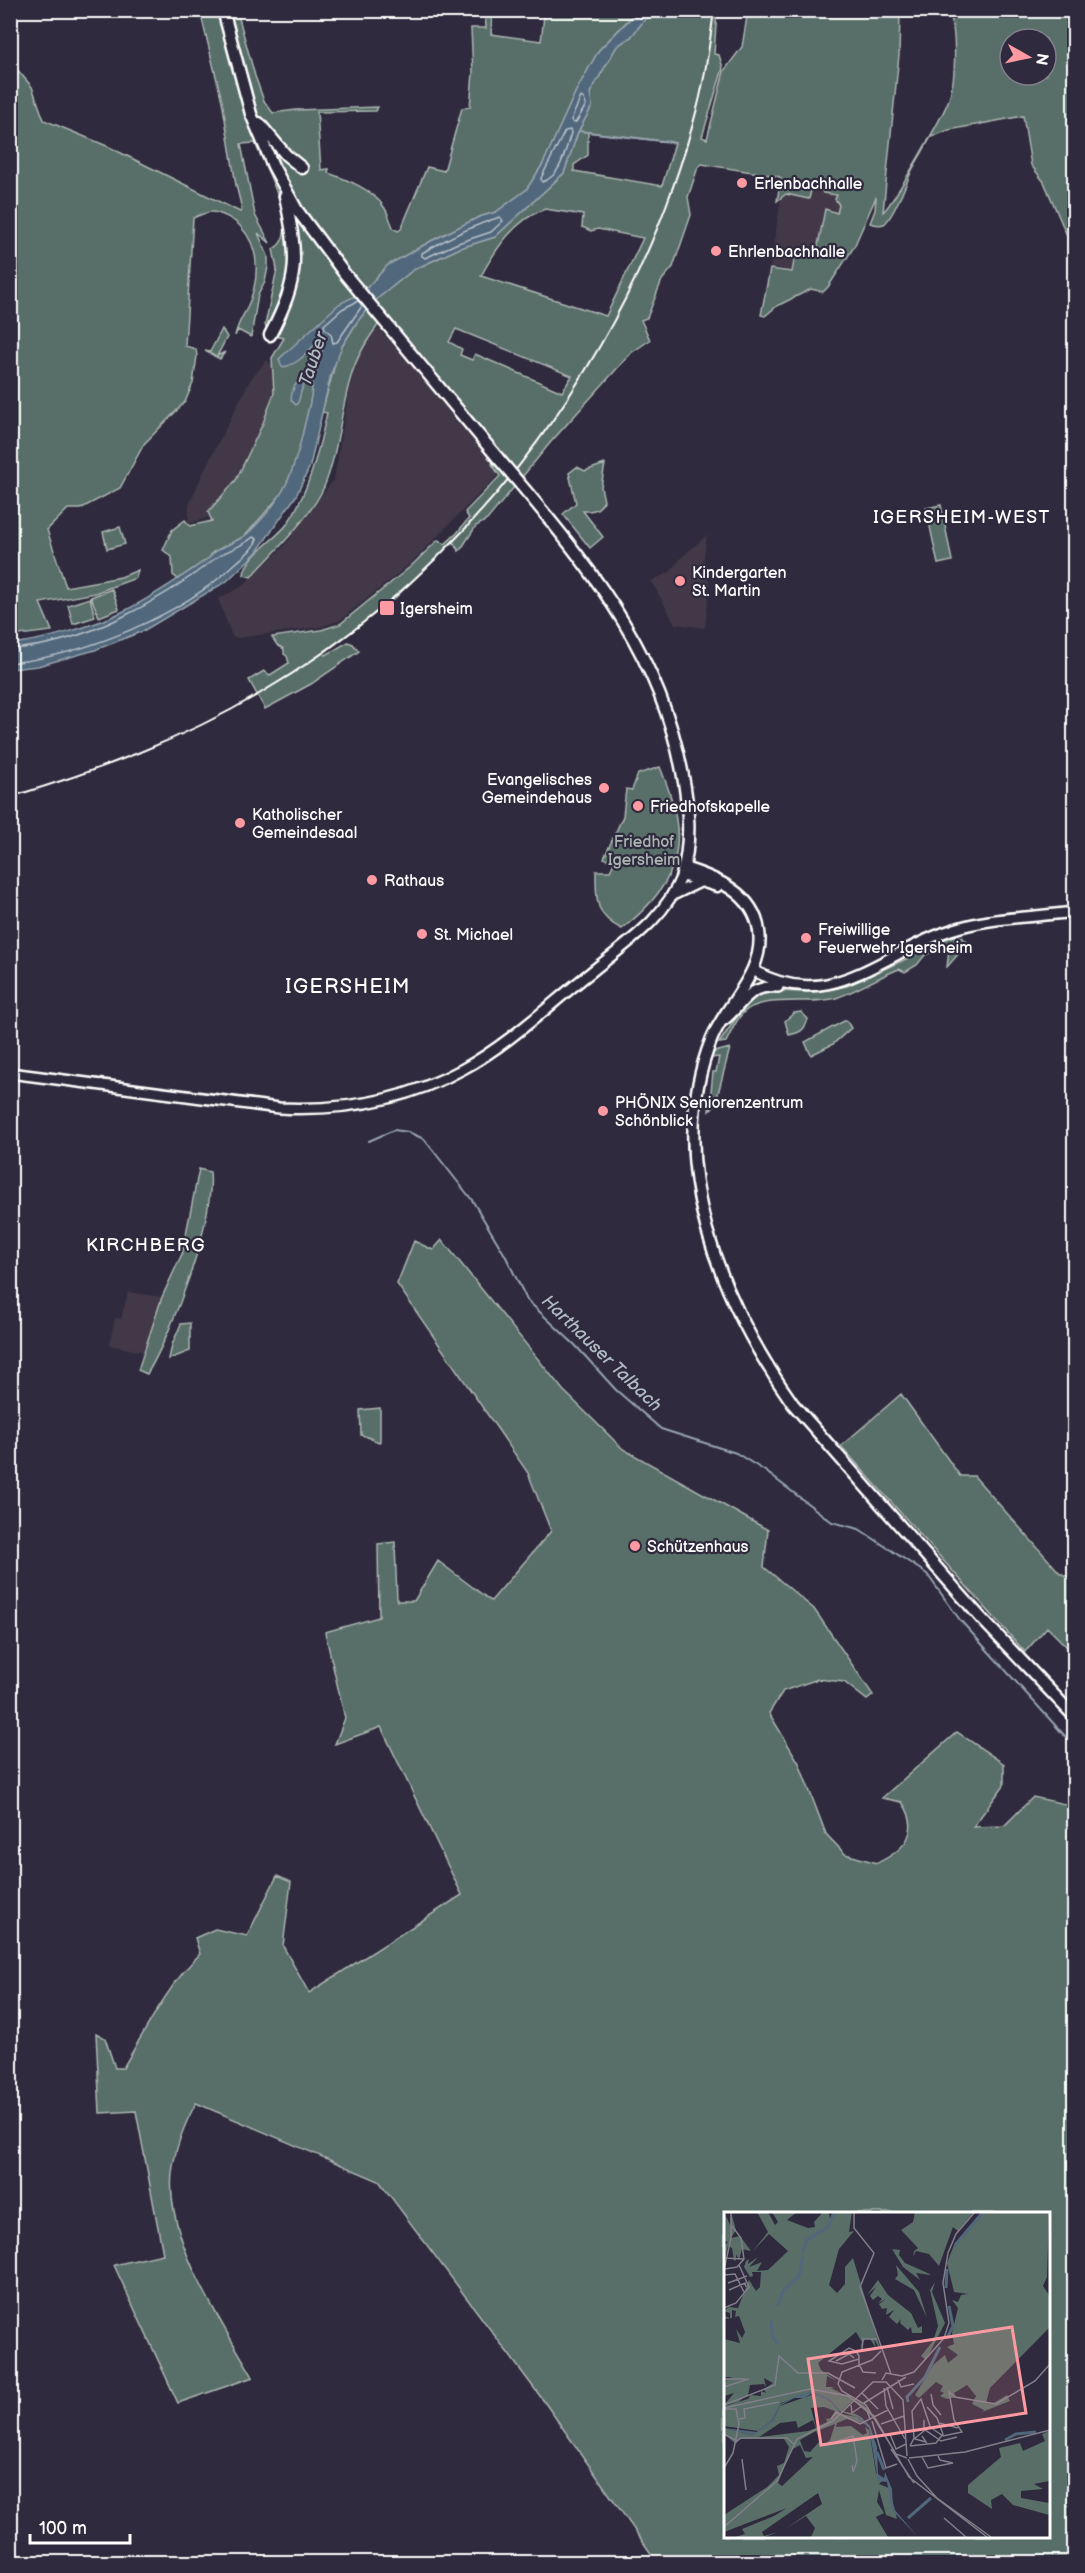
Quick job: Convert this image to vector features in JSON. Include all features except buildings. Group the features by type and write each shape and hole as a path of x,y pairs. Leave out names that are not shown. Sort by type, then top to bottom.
{"main road":[{"path":"10,1073 279,1108 314,1109 354,1105 403,1094 434,1083 492,1050 644,932 659,916 673,895 683,872 688,819 680,758 661,697 640,649 591,571 344,273 312,231 284,187 251,114 223,10"},
{"path":"251,114 286,155 302,168"},
{"path":"270,335 281,314 293,279 296,262 294,234 284,187"},
{"path":"683,872 700,882 731,889"},
{"path":"683,872 717,880 742,896 756,918 759,947 751,973 721,1022 704,1060 693,1117 694,1158 701,1206 721,1275 744,1325 766,1366 793,1404 981,1618 1074,1716"},
{"path":"673,895 700,882"},
{"path":"721,1022 754,990 767,986 790,988 823,986 849,978 958,927 1074,912"},
{"path":"751,973 767,986"},
{"path":"751,973 795,987"}],"shaded area":[{"path":"784,179 843,188 837,213 824,209 816,256 794,254 791,271 770,267"},
{"path":"375,324 473,436 500,473 410,564 339,621 320,627 238,638 232,636 218,599 241,587 285,545 334,479 354,363"},
{"path":"267,360 274,367 277,389 249,460 215,515 188,524 189,505 201,477 250,380"},
{"name":"Kindergarten St. Martin","path":"707,535 702,571 710,582 705,628 675,624 651,581 670,572 681,558"},
{"path":"128,1292 162,1297 144,1352 109,1345 115,1318 121,1319"}],"green space":[{"path":"200,11 237,11 255,76 264,101 273,113 378,107 376,111 317,112 321,170 329,169 328,173 351,182 373,195 384,207 394,229 398,231 401,229 427,167 444,171 462,108 470,107 473,73 471,28 486,28 485,11 637,11 599,50 576,91 543,164 526,190 496,212 479,217 388,265 363,292 328,345 323,346 295,469 284,491 245,536 213,552 209,558 178,579 173,575 172,557 163,550 172,530 185,520 190,526 212,521 208,512 236,480 263,423 274,393 272,358 284,338 270,335 265,325 277,269 273,249 281,241 285,229 283,215 273,183 255,143 241,144 255,215 270,243 258,233 268,256 268,267 265,282 258,295 251,337 238,330 235,336 254,289 256,278 255,256 248,236 235,222 219,213 209,212 193,218 185,346 196,349 197,356 193,383 185,402 144,444 120,488 80,509 68,509 47,530 66,587 121,577 138,570 136,578 95,593 40,603 52,631 11,636 10,61 32,87 44,120 107,146 240,212 242,209 222,101","holes":["492,12 544,16 541,41 491,34"]},
{"path":"651,11 717,11 714,54 719,55 723,68 702,137 707,139 724,71 742,47 748,11 903,11 900,12 899,55 883,212 907,177 938,122 949,99 953,80 955,56 952,20 949,12 906,11 1074,11 1074,252 1044,182 1031,165 1023,116 949,130 931,137 912,170 892,214 882,225 870,223 875,210 876,197 854,247 828,287 823,292 811,289 777,306 765,316 761,315 770,269 792,272 795,255 816,256 825,209 837,213 839,205 835,199 837,195 823,193 821,188 812,186 809,199 786,194 777,201 781,178 777,176 702,164 698,167 688,197 691,215 673,267 662,280 647,318 641,320 650,340 631,353 550,443 487,520 476,526 459,551 453,542 394,599 324,653 326,655 348,642 359,651 311,684 265,709 249,680 264,671 270,675 289,663 284,649 277,645 272,637 321,630 340,624 410,567 438,540 445,544 457,533 469,518 465,512 500,476 492,464 498,458 389,327 386,315 364,346 352,372 333,461 318,498 291,534 251,577 244,575 249,561 288,523 302,497 320,442 327,413 322,412 338,353 372,303 413,270 460,248 495,237 564,173 578,132 592,106 590,93 617,46 631,37","holes":["588,132 675,143 662,186 574,171 574,165 588,155","545,209 583,215 582,227 591,231 598,229 643,238 606,316 481,276 507,236 524,220","456,329 572,376 562,392 475,354 472,360 460,355 462,349 449,342"]},
{"path":"222,329 227,337 217,356 225,352 220,359 205,351 210,352"},
{"path":"605,464 601,487 604,501 595,510 583,511 603,537 590,548 563,514 576,503 569,473 577,467 585,471"},
{"path":"941,505 952,561 938,564 926,508"},
{"path":"120,527 125,544 107,549 103,532"},
{"path":"112,589 119,609 99,617 91,597"},
{"path":"90,598 95,617 73,624 68,605"},
{"name":"Friedhof Igersheim","path":"660,767 670,793 675,816 678,837 676,856 669,875 658,893 643,911 622,929 601,912 596,890 596,871 610,871 613,865 613,861 604,858 623,816 626,789 632,790 638,774"},
{"path":"954,936 962,937 968,943 947,967 949,950 957,943 925,955 917,965 905,972 899,969 836,998 773,1002 750,1008 742,1014 726,1042 719,1043 745,1005 766,991 815,992 847,986 906,959 931,944"},
{"path":"801,1012 808,1019 804,1028 789,1035 785,1021 794,1013"},
{"path":"846,1020 851,1028 833,1044 811,1055 805,1042"},
{"path":"730,1048 715,1105 709,1111 713,1072 716,1072 719,1057 711,1058 706,1054"},
{"path":"199,1169 210,1172 210,1193 199,1246 179,1305 147,1374 138,1370 162,1297 182,1254"},
{"path":"442,1240 563,1390 623,1449 768,1530 764,1567 814,1609 873,1695 867,1700 844,1682 818,1679 783,1691 769,1713 799,1763 826,1834 845,1854 877,1863 902,1846 910,1831 908,1812 902,1802 882,1798 957,1732 1004,1764 1004,1785 973,1827 1004,1826 1033,1797 1074,1806 1074,2562 657,2562 543,2400 379,2181 196,2103 181,2137 173,2164 172,2198 177,2225 186,2252 211,2305 253,2377 178,2403 114,2265 163,2254 136,2111 100,2113 96,2033 105,2038 115,2068 123,2068 167,1994 200,1954 195,1938 215,1929 247,1936 277,1876 291,1882 283,1946 309,1993 462,1895 381,1727 335,1744 345,1718 325,1632 379,1617 378,1544 395,1542 397,1601 414,1601 438,1561 491,1601 551,1531 528,1473 397,1284 414,1241 433,1250"},
{"path":"190,1323 190,1351 169,1359 181,1324"},
{"path":"901,1394 960,1476 974,1476 1060,1573 1074,1580 1074,1654 1047,1627 1025,1652 841,1446"},
{"path":"380,1408 380,1442 361,1435 360,1410"}],"water":[{"path":"638,11 651,11 652,16 645,19 631,37 617,46 590,93 592,106 578,132 564,173 495,237 460,248 413,270 372,303 357,322 342,346 331,374 310,466 296,496 256,553 227,581 143,631 95,650 38,666 11,669 11,644 68,632 122,612 145,600 212,554 243,537 260,521 280,496 292,470 310,402 312,382 307,381 304,384 296,405 291,400 293,390 297,382 309,376 315,376 326,336 323,335 305,355 288,366 282,367 279,359 339,304 363,292 388,265 479,217 496,212 526,190 543,164 576,91 599,50"}],"waterway":[{"path":"579,131 671,142"},
{"name":"Harthauser Talbach","path":"369,1141 394,1130 408,1132 424,1139 472,1200 505,1255 527,1300 575,1345 616,1390 661,1429 736,1453 765,1471 832,1522 859,1529 927,1574 960,1620 1074,1746"}],"railway":[{"path":"10,797 138,753 199,726 259,694 338,642 411,582 477,515 537,443 589,364 633,282 670,195 698,105 706,70 714,10"}],"place":[{"name":"Erlenbachhalle","path":"742,183"},
{"name":"Ehrlenbachhalle","path":"716,251"},
{"name":"Kindergarten St. Martin","path":"680,581"},
{"name":"Igersheim","path":"387,608"},
{"name":"Evangelisches Gemeindehaus","path":"604,788"},
{"name":"Friedhofskapelle","path":"638,806"},
{"name":"Katholischer Gemeindesaal","path":"240,823"},
{"name":"Rathaus","path":"372,880"},
{"name":"St. Michael","path":"422,934"},
{"name":"Freiwillige Feuerwehr Igersheim","path":"806,938"},
{"name":"PHÖNIX Seniorenzentrum Schönblick","path":"603,1111"},
{"name":"Schützenhaus","path":"635,1546"}],"district":[{"name":"IGERSHEIM-WEST","path":"962,517"},
{"name":"IGERSHEIM","path":"348,986"},
{"name":"KIRCHBERG","path":"146,1245"}],"water label":[{"name":"Tauber","path":"313,359"}]}
